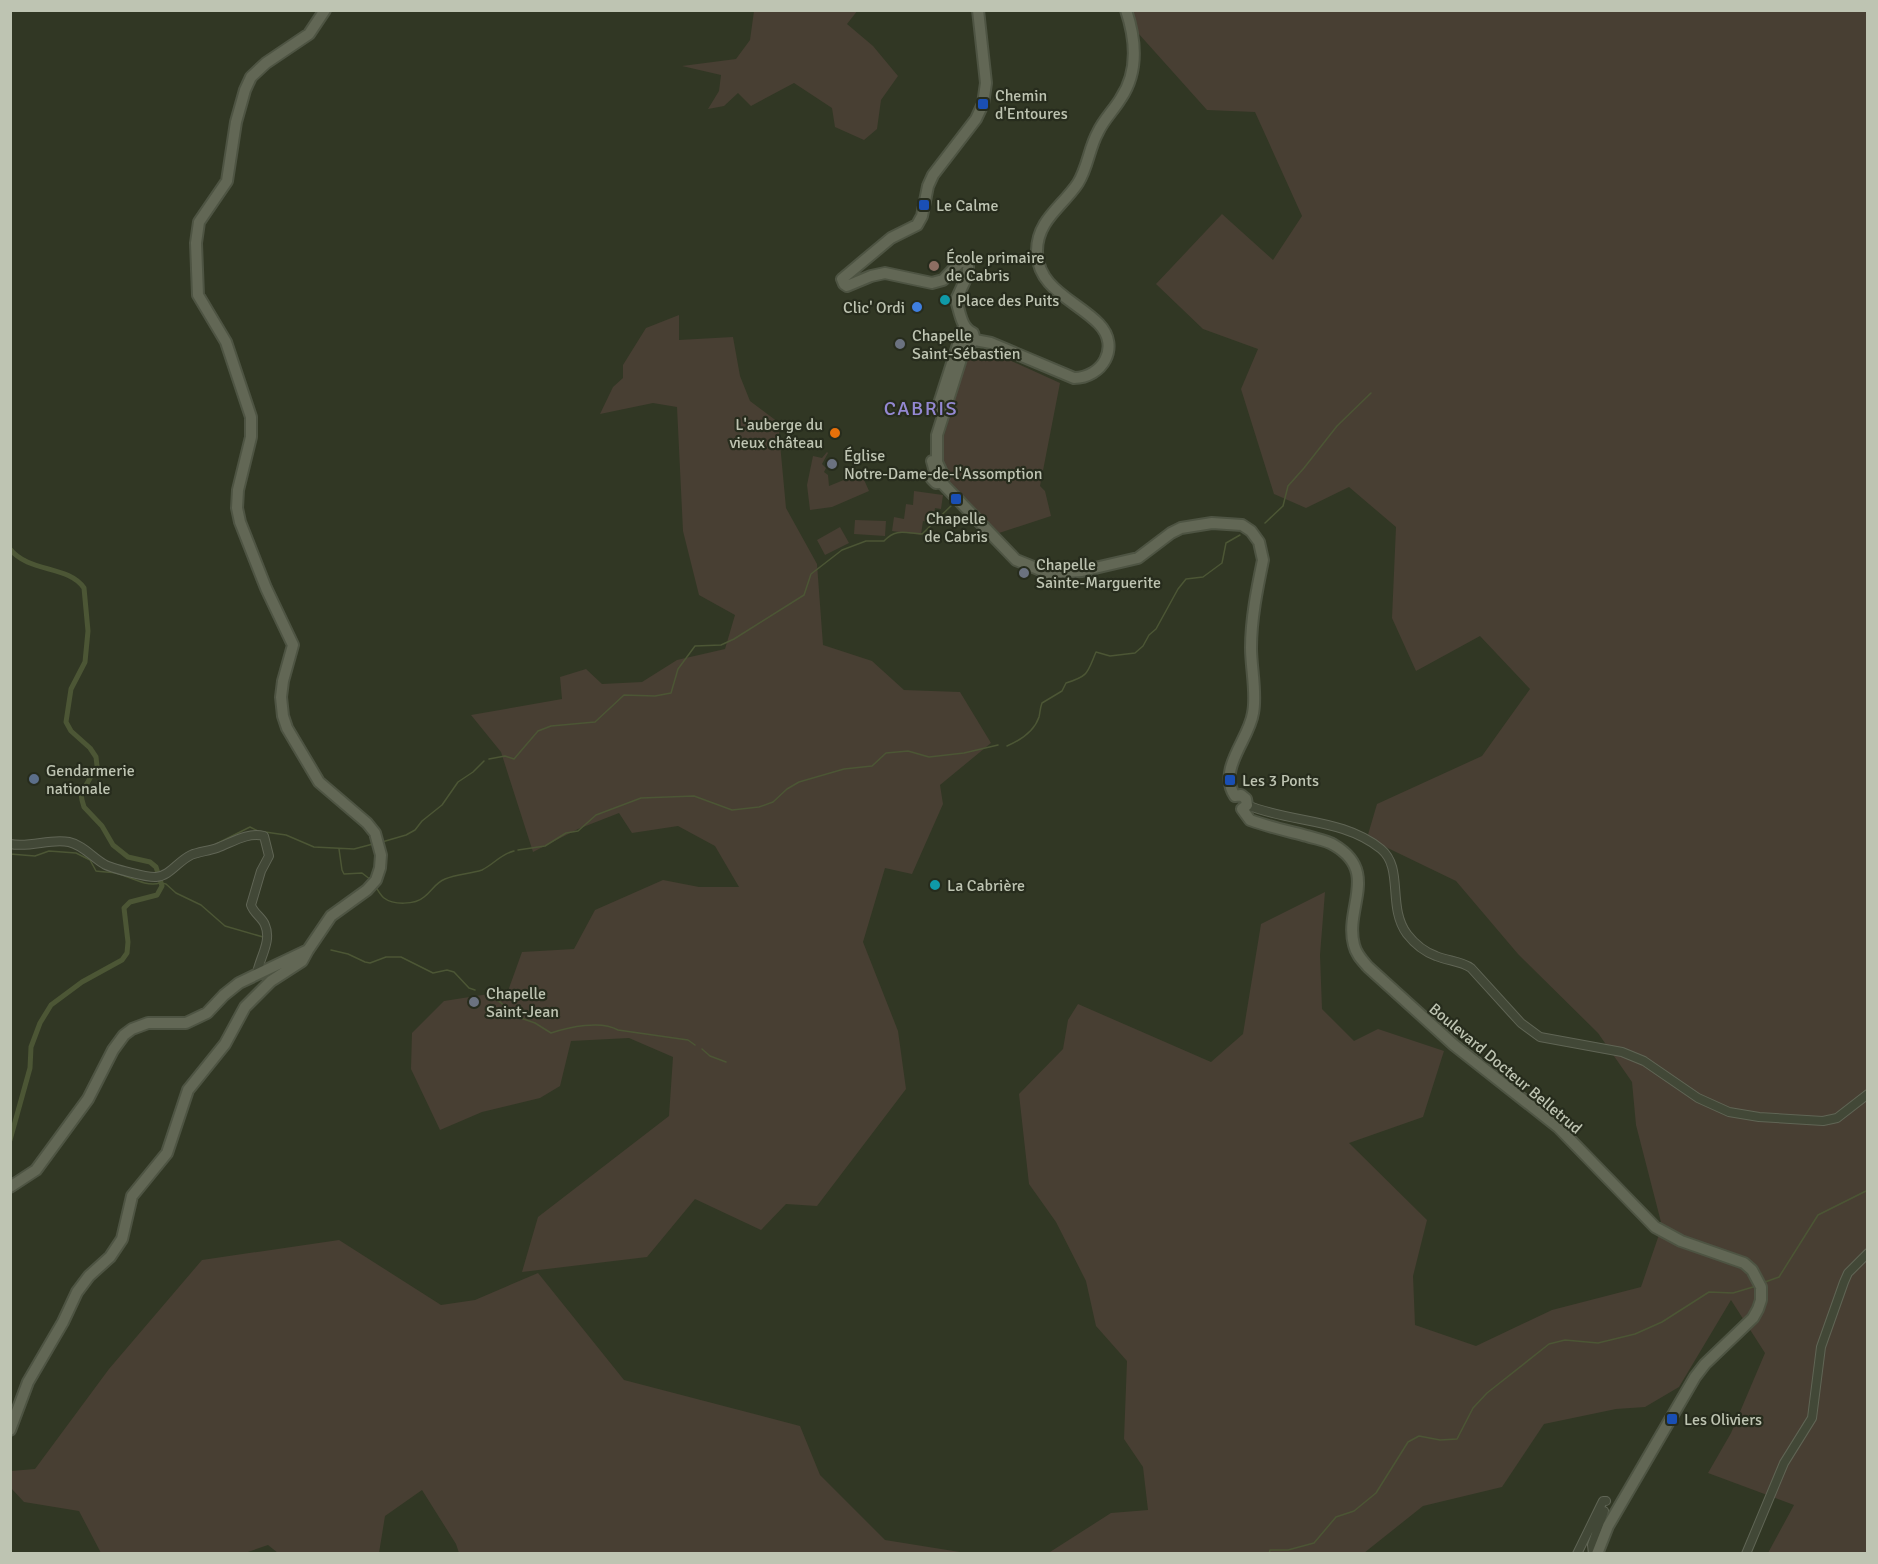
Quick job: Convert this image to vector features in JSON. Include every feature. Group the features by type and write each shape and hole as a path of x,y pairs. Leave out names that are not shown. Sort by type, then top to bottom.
{"main road":[{"path":"10,1430 28,1382 63,1322 76,1293 89,1276 110,1257 122,1239 132,1196 167,1153 188,1090 225,1044 245,1008 271,981 302,961 331,916 368,890 376,880 380,868 380,849 375,833 367,823 319,782 284,720 281,704 282,688 293,645 266,588 240,522 237,508 238,490 251,437 251,417 226,342 198,295 196,243 199,222 227,181 236,122 248,83 266,63 309,34 325,10"},
{"path":"978,10 986,83 980,111 933,175 928,186 922,216 917,225 891,238 842,279 847,285 885,273 932,283 943,280 958,263 965,262 968,265 969,270 956,300 966,336 937,435 939,475 1016,560 1048,573 1082,571 1138,558 1181,528 1212,523 1230,523 1242,525 1255,535 1262,549 1263,560 1251,645 1254,711 1251,724 1231,768 1230,780 1234,796 1233,806 1244,807"},
{"path":"966,336 991,342 1074,378 1094,374 1104,365 1108,350 1105,333 1099,324 1058,292 1045,278 1037,258 1037,240 1045,221 1080,180 1098,131 1120,101 1128,84 1132,73 1134,49 1133,31 1126,10"},
{"name":"Boulevard Docteur Belletrud","path":"1244,807 1250,820 1330,843 1343,851 1351,859 1359,884 1352,925 1354,946 1359,957 1368,967 1454,1045 1558,1127 1655,1227 1681,1241 1744,1263 1757,1278 1761,1287 1761,1300 1753,1318 1705,1364 1695,1377 1608,1526 1595,1554"},
{"path":"10,1188 36,1170 88,1099 113,1050 124,1035 148,1023 186,1023 195,1020 207,1013 233,987 308,950"}],"street":[{"path":"1244,807 1335,827 1381,849 1391,862 1397,912 1408,935 1418,945 1436,956 1466,964 1521,1023 1540,1037 1622,1052 1644,1061 1698,1098 1723,1110 1739,1114 1831,1120 1868,1094"},
{"path":"10,844 70,842 78,845 110,868 153,878 162,876 191,855 219,847 237,838 257,834 264,836 269,856 261,871 251,904 255,914 265,925 268,942 259,960 257,974"},
{"path":"1746,1554 1785,1463 1812,1418 1821,1347 1844,1282 1848,1273 1868,1253"},
{"path":"1577,1554 1601,1505 1606,1501 1592,1545 1595,1554"}],"shaded area":[{"path":"858,10 847,24 873,46 898,76 881,100 877,129 864,140 835,127 832,108 794,83 751,106 738,93 724,106 708,109 719,91 721,75 682,66 736,59 750,40 754,11"},
{"path":"1133,11 1867,11 1867,1553 1768,1553 1794,1505 1708,1473 1731,1433 1765,1353 1731,1300 1679,1387 1645,1407 1616,1409 1544,1424 1502,1487 1423,1506 1364,1553 1009,1554 1050,1552 1111,1513 1148,1510 1143,1467 1124,1439 1127,1361 1096,1326 1086,1281 1056,1222 1029,1184 1019,1094 1063,1049 1068,1020 1078,1004 1211,1062 1243,1034 1261,924 1325,892 1320,955 1322,1009 1354,1041 1378,1029 1444,1051 1423,1117 1349,1143 1427,1220 1413,1276 1415,1325 1476,1346 1552,1310 1641,1287 1662,1226 1636,1125 1632,1082 1598,1033 1518,954 1456,881 1367,838 1377,804 1482,756 1530,689 1480,636 1416,671 1392,618 1396,527 1349,487 1306,508 1274,494 1241,389 1258,349 1203,329 1156,284 1222,214 1273,260 1302,216 1255,112 1207,110 1138,33"},
{"path":"679,315 679,340 733,337 740,376 750,401 778,422 786,508 817,564 823,645 872,661 904,690 960,692 991,743 940,785 943,804 912,874 885,868 863,942 898,1031 906,1089 817,1206 786,1204 761,1230 695,1199 647,1257 522,1272 538,1217 669,1116 673,1057 629,1038 571,1041 560,1086 540,1098 482,1112 440,1130 411,1069 412,1033 444,1001 508,991 522,952 574,949 595,910 663,880 699,887 739,887 715,846 678,826 632,833 619,813 578,829 533,852 501,752 471,715 562,699 560,677 586,669 602,684 642,682 677,660 725,649 735,615 699,595 683,531 677,407 653,403 600,414 613,387 623,378 623,365 646,328"},
{"path":"985,349 1060,383 1040,486 1045,491 1051,516 996,534 949,481 944,464 942,443 965,362 975,352"},
{"path":"827,452 822,464 826,468 824,472 828,475 829,486 861,473 869,491 832,507 810,510 807,485 813,456 822,458"},
{"path":"914,491 943,495 941,509 935,508 933,523 923,521 921,535 892,531 894,517 904,519 906,504 913,505"},
{"path":"855,520 886,521 885,536 854,534"},
{"path":"840,527 849,543 825,555 817,540"},
{"path":"339,1240 441,1305 475,1300 538,1273 624,1380 800,1426 820,1475 885,1540 966,1553 459,1553 456,1544 422,1490 385,1516 379,1553 278,1553 268,1545 242,1554 101,1553 79,1511 24,1502 11,1488 11,1471 35,1469 109,1369 202,1260"}],"waterway":[{"path":"1265,523 1283,506 1288,486 1337,426 1371,393"},
{"path":"489,759 505,756 514,759 538,731 551,726 595,722 624,695 655,696 671,693 678,669 695,646 721,645 734,639 804,595 811,574 842,550 866,541 884,541 897,533 922,534 953,504"},
{"path":"1007,746 1022,738 1034,727 1042,703 1062,691 1066,683 1086,673 1096,652 1110,656 1135,653 1143,646 1186,579 1203,577 1222,563 1226,543 1240,535"},
{"path":"10,549 27,562 68,576 84,588 88,631 85,662 71,689 66,722 71,731 90,748 96,757 97,766 81,794 82,800 84,807 102,826 113,845 128,857 150,862 156,867 162,886 157,895 130,902 124,908 128,942 127,953 122,960 82,982 51,1005 40,1023 31,1047 30,1068 10,1140"},
{"path":"518,850 545,846 566,833 578,831 596,815 641,798 694,796 732,810 759,807 773,802 799,782 844,769 872,766 886,753 908,751 929,757 964,753 998,745"},
{"path":"382,842 415,830 422,821 442,805 458,782 484,761"},
{"path":"216,844 250,827 260,832"},
{"path":"265,832 286,835 314,847 354,849 373,844"},
{"path":"339,849 344,874 362,873 371,880"},
{"path":"10,854 35,856 49,851 76,853 90,860 96,871 116,873 149,884 160,883 162,879"},
{"path":"375,886 388,900 398,903 415,902 442,881 482,870 505,854 514,851"},
{"path":"161,883 201,905 225,926 263,937"},
{"path":"331,950 370,963 386,957 401,957 433,973 447,970 454,972 469,988 475,990"},
{"path":"490,997 500,1002 515,1016 535,1023 551,1033 576,1027 603,1025 618,1030 688,1040 695,1045"},
{"path":"702,1049 710,1056 726,1062"},
{"path":"1765,1282 1779,1277 1818,1215 1868,1192"},
{"path":"1269,1554 1270,1550 1288,1550 1314,1543 1336,1517 1354,1511 1376,1493 1408,1442 1419,1436 1440,1440 1457,1439 1473,1408 1487,1393 1549,1344 1565,1340 1598,1343 1635,1334 1662,1322 1709,1292 1733,1293 1753,1287"}],"place":[{"name":"Chemin d'Entoures","path":"983,104"},
{"name":"Le Calme","path":"924,205"},
{"name":"École primaire de Cabris","path":"934,266"},
{"name":"Place des Puits","path":"945,300"},
{"name":"Clic' Ordi","path":"917,307"},
{"name":"Chapelle Saint-Sébastien","path":"900,344"},
{"name":"L'auberge du vieux château","path":"835,433"},
{"name":"Église Notre-Dame-de-l'Assomption","path":"832,464"},
{"name":"Chapelle de Cabris","path":"956,499"},
{"name":"Chapelle Sainte-Marguerite","path":"1024,573"},
{"name":"Gendarmerie nationale","path":"34,779"},
{"name":"Les 3 Ponts","path":"1230,780"},
{"name":"La Cabrière","path":"935,885"},
{"name":"Chapelle Saint-Jean","path":"474,1002"},
{"name":"Les Oliviers","path":"1672,1419"}],"district":[{"name":"CABRIS","path":"921,408"}]}
